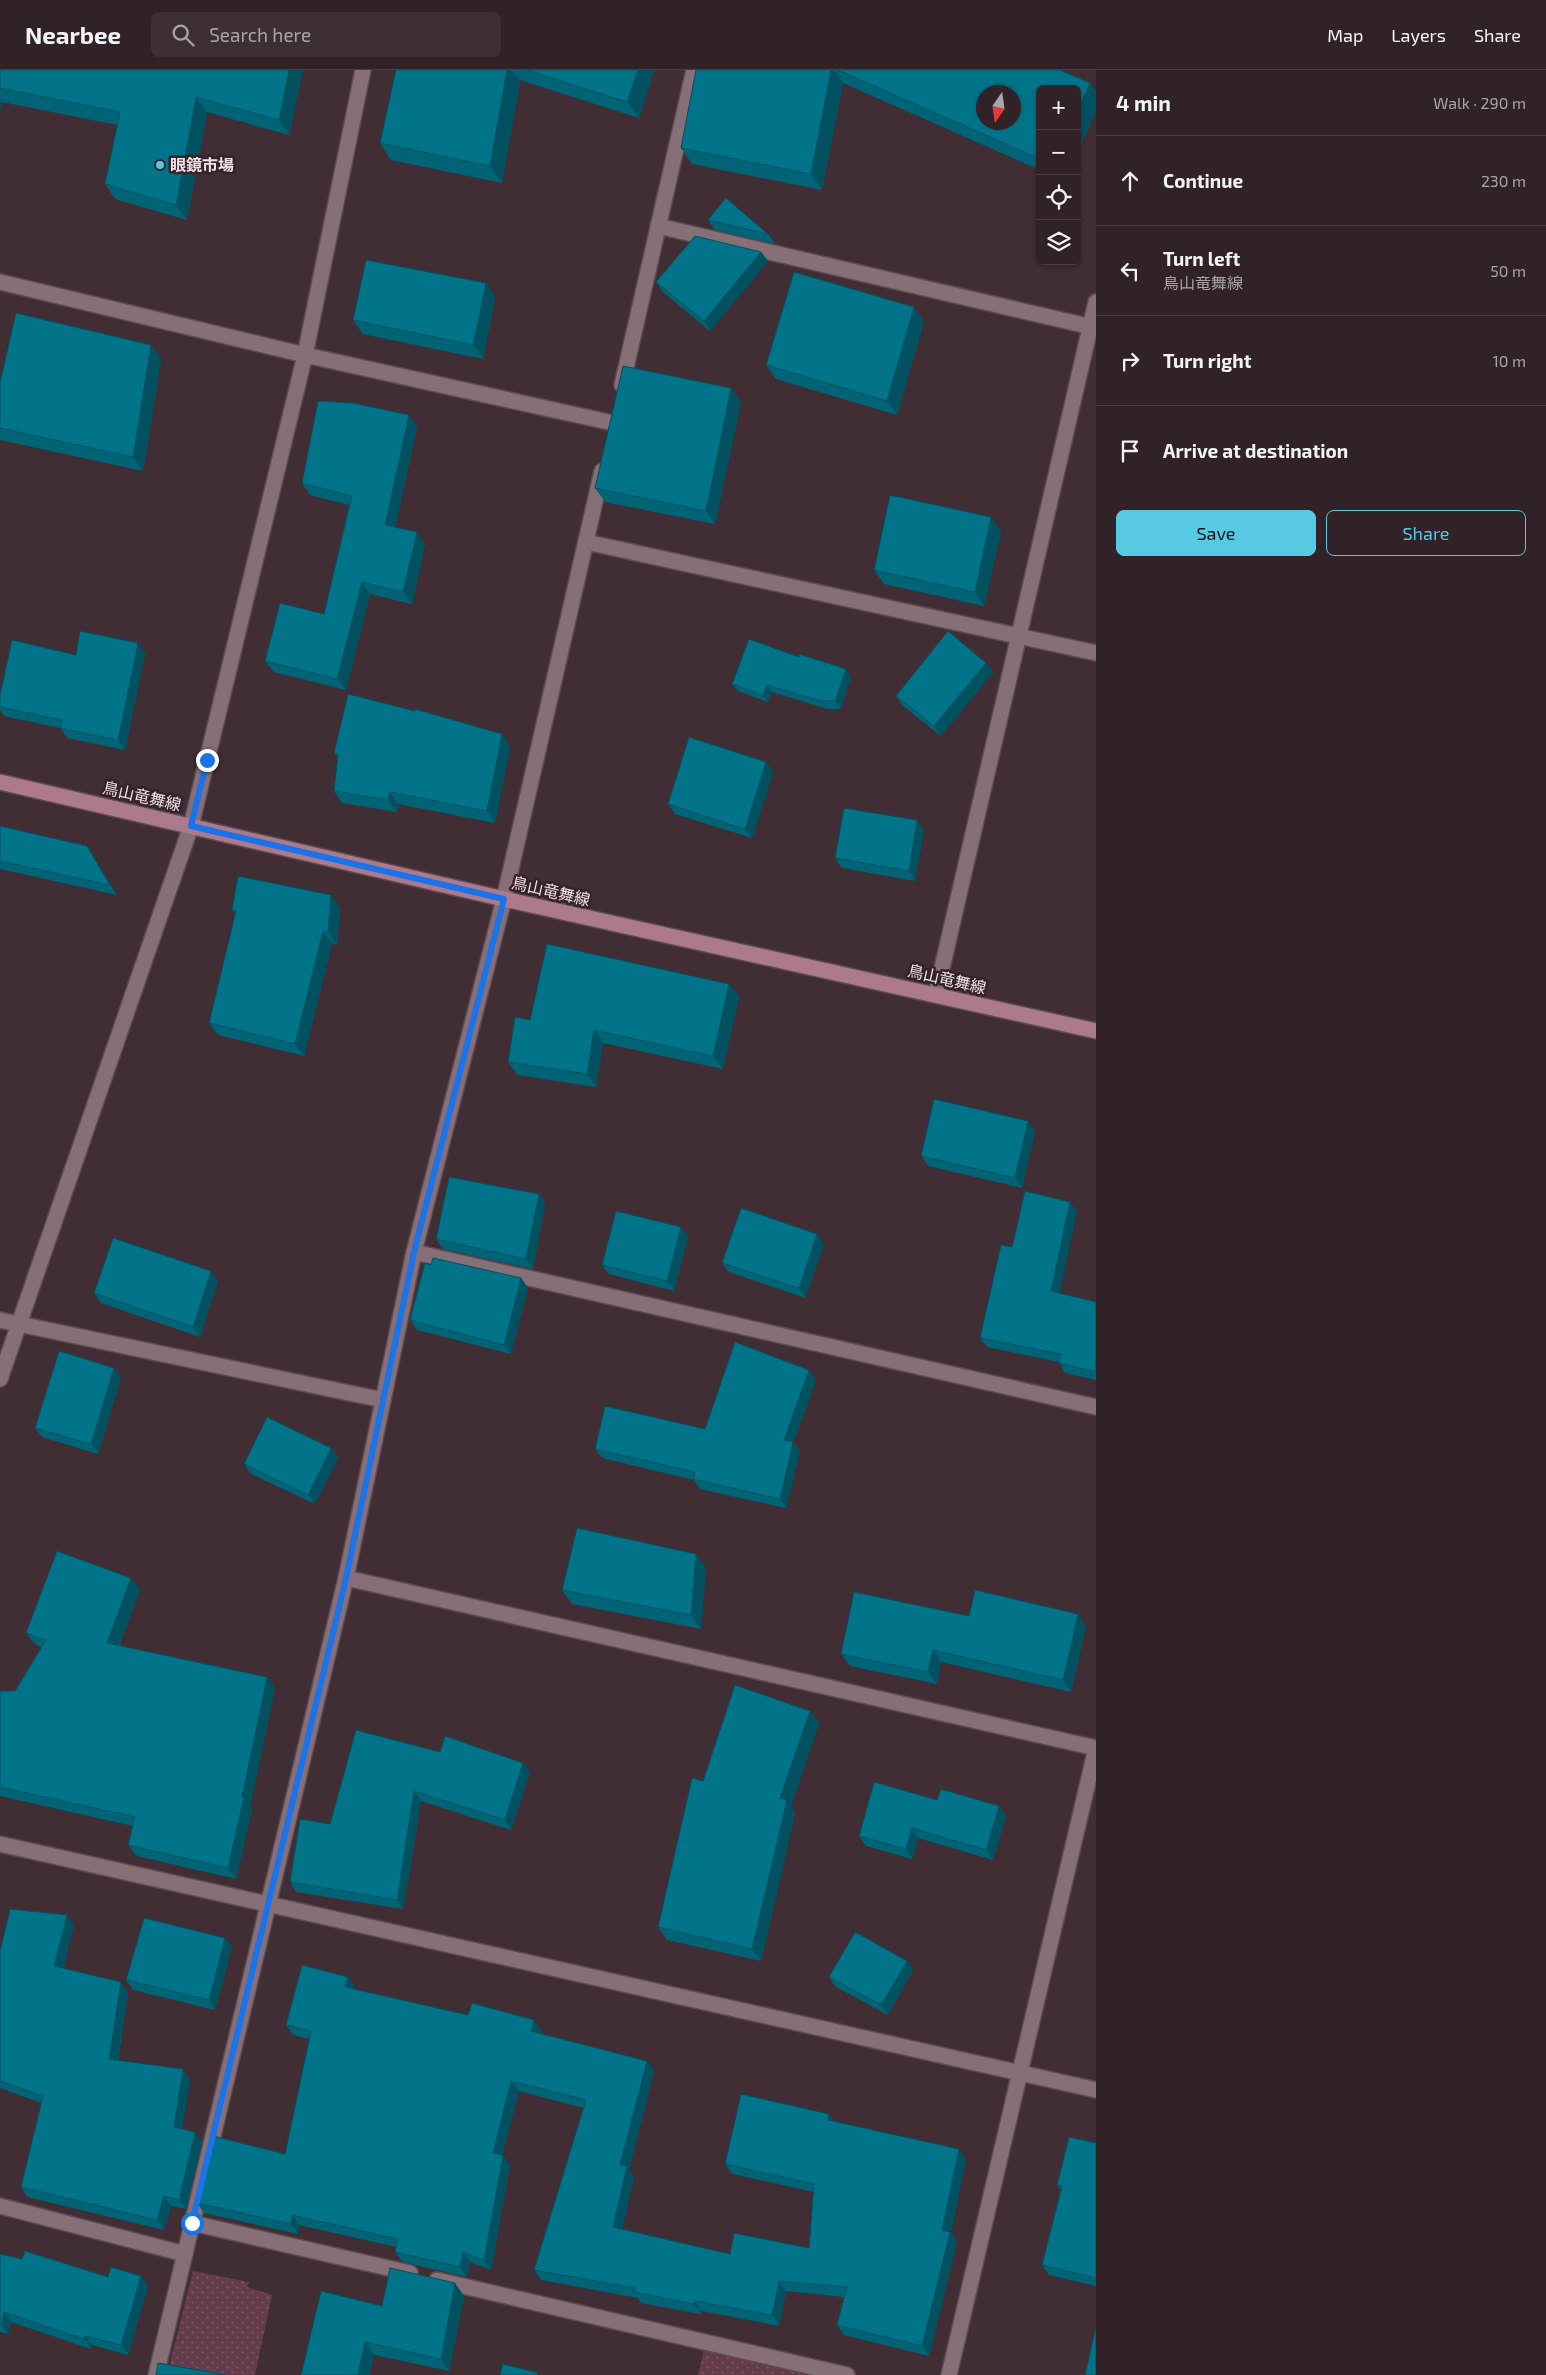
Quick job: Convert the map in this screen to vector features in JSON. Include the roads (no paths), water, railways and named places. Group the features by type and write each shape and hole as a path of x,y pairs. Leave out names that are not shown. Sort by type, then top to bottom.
{"main road":[{"name":"鳥山竜舞線","path":"0,782 504,899 1096,1031"}],"street":[{"path":"0,1379 191,826 305,356 363,70"},
{"path":"609,441 694,70"},
{"path":"658,226 1093,327"},
{"path":"0,282 305,356 613,423"},
{"path":"936,994 1093,327 1096,302"},
{"path":"156,2375 346,1578 414,1252 504,899 604,460"},
{"path":"586,542 1096,653"},
{"path":"414,1252 1096,1407"},
{"path":"0,1320 383,1400"},
{"path":"346,1578 1096,1748 949,2375"},
{"path":"0,1844 1096,2090"},
{"path":"0,2206 185,2254"},
{"path":"192,2223 847,2375"}],"place":[{"name":"眼鏡市場","path":"160,165"}]}
